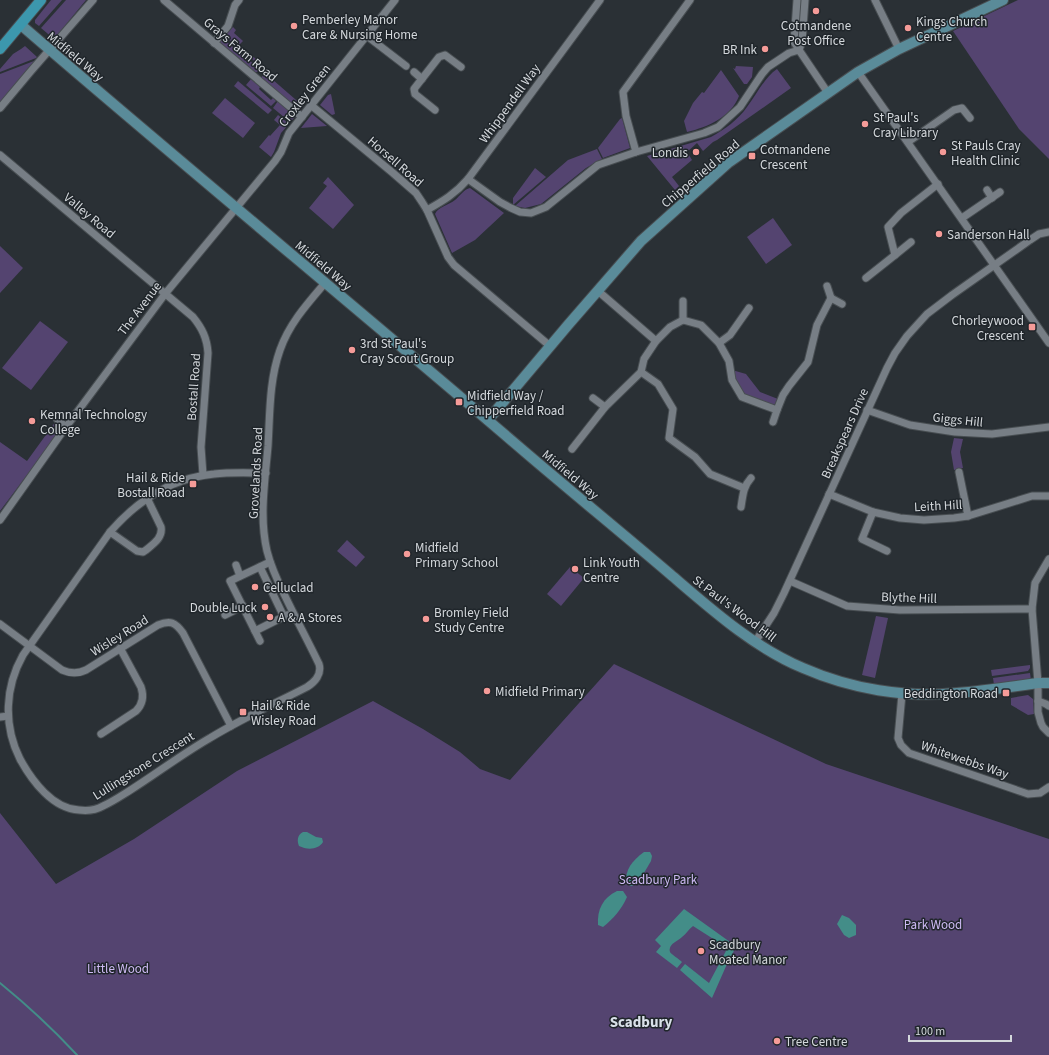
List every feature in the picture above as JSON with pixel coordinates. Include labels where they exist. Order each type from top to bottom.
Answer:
[{"type":"main road","points":[[0,49],[41,0]]},
{"type":"street","points":[[0,108],[93,0]]},
{"type":"street","name":"Grays Farm Road","points":[[164,0],[302,117]]},
{"type":"street","points":[[214,43],[228,26],[235,5],[239,0]]},
{"type":"street","name":"Croxley Green","points":[[236,207],[278,156],[289,134],[302,117],[396,0]]},
{"type":"street","name":"Whippendell Way","points":[[426,210],[452,195],[468,179],[600,0]]},
{"type":"street","points":[[636,152],[626,116],[623,92],[690,0]]},
{"type":"street","points":[[797,0],[794,42],[828,93]]},
{"type":"street","points":[[799,50],[802,42],[805,0]]},
{"type":"street","points":[[875,0],[899,49]]},
{"type":"street","name":"Chipperfield Road","points":[[488,420],[641,241],[728,163],[858,72],[899,49],[1003,0]]},
{"type":"street","name":"Midfield Way","points":[[19,27],[49,50],[236,207],[610,524]]},
{"type":"street","points":[[367,36],[406,66]]},
{"type":"street","points":[[468,179],[511,208],[520,212],[531,213],[546,207],[598,165],[636,152],[704,133],[718,127],[740,107],[768,67],[789,53],[799,50]]},
{"type":"street","points":[[434,110],[415,94],[414,89],[439,57],[445,55],[460,67]]},
{"type":"street","points":[[414,72],[422,79]]},
{"type":"street","points":[[858,72],[1049,343]]},
{"type":"street","name":"Horsell Road","points":[[312,106],[416,192],[448,257],[454,265],[550,346]]},
{"type":"street","points":[[908,142],[954,110],[962,108],[970,118]]},
{"type":"street","name":"Valley Road","points":[[0,155],[165,294]]},
{"type":"street","points":[[895,255],[888,227],[902,213],[938,184]]},
{"type":"street","points":[[987,190],[992,198]]},
{"type":"street","points":[[962,218],[1000,192]]},
{"type":"street","name":"The Avenue","points":[[0,520],[66,427],[165,294],[236,207]]},
{"type":"street","points":[[995,265],[1039,234],[1049,232]]},
{"type":"street","points":[[866,278],[911,242]]},
{"type":"street","name":"Breakspears Drive","points":[[754,642],[774,613],[790,581],[891,359],[899,346],[913,328],[932,309],[995,265]]},
{"type":"street","name":"Grovelands Road","points":[[320,668],[270,562],[267,552],[263,514],[273,379],[280,351],[285,338],[296,319],[325,283]]},
{"type":"street","points":[[773,422],[783,395],[808,362],[817,325],[831,298],[828,286]]},
{"type":"street","points":[[598,291],[656,340]]},
{"type":"street","name":"Bostall Road","points":[[165,294],[193,317],[206,338],[208,353],[201,447],[203,475]]},
{"type":"street","points":[[831,298],[842,304]]},
{"type":"street","points":[[683,301],[683,320]]},
{"type":"street","points":[[719,343],[730,335],[749,308]]},
{"type":"street","points":[[572,449],[605,407],[641,372],[644,359],[656,340],[670,327],[683,320],[701,325],[719,343],[729,360],[732,380],[742,397],[777,410]]},
{"type":"street","points":[[641,372],[658,384],[673,409],[669,438],[695,457],[710,474],[744,488]]},
{"type":"street","points":[[593,398],[605,407]]},
{"type":"street","name":"Giggs Hill","points":[[868,410],[910,425],[955,432],[992,434],[1049,427]]},
{"type":"street","points":[[57,419],[66,427]]},
{"type":"street","points":[[959,472],[968,516]]},
{"type":"street","name":"Lullingstone Crescent","points":[[266,474],[227,473],[203,475],[171,486],[147,498],[129,512],[110,532],[29,645],[18,663],[12,678],[8,698],[8,716],[11,735],[23,763],[33,778],[51,799],[66,808],[80,810],[96,809],[109,803],[209,738],[312,684],[317,679],[320,668]]},
{"type":"street","points":[[741,506],[744,488],[751,478]]},
{"type":"street","name":"Leith Hill","points":[[829,494],[874,512],[900,518],[924,520],[968,516],[1032,496],[1049,496]]},
{"type":"street","points":[[110,532],[137,551],[143,552],[146,550],[159,537],[162,531],[147,498]]},
{"type":"street","points":[[874,512],[862,539],[887,551]]},
{"type":"street","name":"St Paul's Wood Hill","points":[[610,524],[754,642],[801,668],[821,676],[858,686],[902,694],[955,694],[1038,683],[1049,683]]},
{"type":"street","points":[[1049,559],[1035,584],[1032,609],[1038,683],[1039,717],[1043,726],[1049,733]]},
{"type":"street","points":[[260,641],[230,581],[270,562]]},
{"type":"street","points":[[236,565],[240,576]]},
{"type":"street","points":[[260,567],[284,617]]},
{"type":"street","name":"Blythe Hill","points":[[790,581],[847,606],[900,610],[1032,609]]},
{"type":"street","points":[[225,615],[242,606]]},
{"type":"street","points":[[255,631],[293,613]]},
{"type":"street","name":"Wisley Road","points":[[0,624],[62,670],[74,673],[86,670],[158,625],[165,622],[172,622],[178,626],[183,633],[231,726]]},
{"type":"street","points":[[101,734],[136,711],[139,708],[143,698],[143,693],[120,648]]},
{"type":"street","name":"Whitewebbs Way","points":[[902,694],[898,738],[901,745],[909,753],[1028,794],[1040,793],[1049,787]]},
{"type":"street","points":[[1038,701],[1049,706]]},
{"type":"street","points":[[0,717],[8,716]]},
{"type":"green space","points":[[51,0],[62,0],[39,26],[35,23],[35,20]]},
{"type":"green space","points":[[66,0],[86,0],[54,39],[41,28]]},
{"type":"green space","points":[[1018,0],[1049,0],[1049,159],[1019,129],[953,31]]},
{"type":"green space","points":[[233,27],[236,30],[234,33],[243,41],[239,45],[261,63],[259,65],[225,36]]},
{"type":"green space","points":[[222,38],[260,69],[257,72],[254,72],[219,42]]},
{"type":"green space","points":[[25,46],[37,57],[0,72],[0,69],[13,54]]},
{"type":"green space","points":[[35,61],[0,103],[0,74]]},
{"type":"green space","points":[[736,66],[753,67],[752,77],[747,84],[744,84],[733,68],[735,69]]},
{"type":"green space","points":[[777,69],[791,88],[713,142],[703,151],[697,143],[687,152],[692,160],[672,177],[679,186],[675,190],[647,156],[711,137],[721,131],[740,116],[764,82]]},
{"type":"green space","points":[[721,70],[739,96],[730,110],[718,120],[711,124],[687,132],[684,121],[693,103],[702,92],[704,93]]},
{"type":"green space","points":[[265,73],[303,106],[299,111],[261,78]]},
{"type":"green space","points":[[251,79],[271,100],[273,98],[276,101],[271,106],[246,85]]},
{"type":"green space","points":[[238,81],[272,110],[268,114],[234,86]]},
{"type":"green space","points":[[331,94],[335,114],[332,115],[320,105],[328,95]]},
{"type":"green space","points":[[225,98],[255,123],[243,138],[212,113]]},
{"type":"green space","points":[[278,101],[296,116],[290,122],[273,108]]},
{"type":"green space","points":[[312,114],[327,126],[301,128]]},
{"type":"green space","points":[[278,115],[289,124],[281,133],[271,157],[259,147],[280,125],[274,120]]},
{"type":"green space","points":[[622,118],[630,148],[603,158],[598,148]]},
{"type":"green space","points":[[597,149],[602,159],[586,168],[541,204],[525,208],[515,206],[568,160]]},
{"type":"green space","points":[[535,168],[546,177],[513,205],[513,198]]},
{"type":"green space","points":[[328,177],[354,205],[333,229],[309,208],[327,186],[323,183]]},
{"type":"green space","points":[[470,188],[504,213],[475,240],[452,253],[435,214],[441,208],[453,202],[464,191]]},
{"type":"green space","points":[[773,218],[792,245],[766,264],[747,237]]},
{"type":"green space","points":[[0,246],[23,268],[0,293]]},
{"type":"green space","points":[[40,321],[68,342],[31,390],[2,368]]},
{"type":"green space","points":[[732,370],[746,374],[760,392],[778,399],[775,404],[771,405],[744,394],[735,380]]},
{"type":"green space","points":[[56,421],[63,427],[0,511],[0,442],[27,461]]},
{"type":"green space","points":[[954,438],[963,439],[960,452],[963,468],[954,470],[951,452]]},
{"type":"green space","points":[[347,540],[365,557],[356,567],[337,551]]},
{"type":"green space","points":[[570,567],[584,578],[561,606],[547,594]]},
{"type":"green space","points":[[876,616],[888,618],[875,678],[862,675]]},
{"type":"green space","name":"Scadbury Park","points":[[614,664],[826,764],[1049,839],[1049,1055],[0,1055],[0,813],[56,884],[134,839],[237,771],[373,701],[460,752],[480,769],[510,780]]},
{"type":"green space","points":[[1030,665],[1028,671],[992,676],[991,670]]},
{"type":"green space","points":[[1030,673],[1031,680],[994,685],[993,678]]},
{"type":"green space","points":[[1028,695],[1033,699],[1034,714],[1028,715],[1011,705],[1011,698]]},
{"type":"shaded area","points":[[303,832],[307,832],[316,837],[322,838],[323,842],[315,848],[305,848],[299,846],[298,838]]},
{"type":"shaded area","points":[[644,852],[650,852],[652,856],[651,861],[637,884],[631,886],[626,884],[630,866]]},
{"type":"shaded area","points":[[617,891],[623,891],[627,897],[625,902],[617,914],[607,924],[603,927],[598,925],[602,905],[608,897]]},
{"type":"shaded area","points":[[684,909],[730,942],[737,945],[712,998],[680,970],[685,964],[709,983],[727,949],[693,926],[670,947],[670,952],[682,962],[677,968],[656,952],[661,946],[655,940]]},
{"type":"shaded area","points":[[842,915],[849,918],[856,925],[856,935],[849,938],[844,935],[837,924]]},
{"type":"waterway","points":[[0,983],[40,1018],[77,1055]]},
{"type":"place","name":"Cotmandene Post Office","points":[[816,11]]},
{"type":"place","name":"Pemberley Manor Care & Nursing Home","points":[[294,26]]},
{"type":"place","name":"Kings Church Centre","points":[[908,28]]},
{"type":"place","name":"BR Ink","points":[[765,49]]},
{"type":"place","name":"St Paul's Cray Library","points":[[865,124]]},
{"type":"place","name":"Londis","points":[[696,152]]},
{"type":"place","name":"St Pauls Cray Health Clinic","points":[[943,152]]},
{"type":"place","name":"Cotmandene Crescent","points":[[752,156]]},
{"type":"place","name":"Sanderson Hall","points":[[939,234]]},
{"type":"place","name":"Chorleywood Crescent","points":[[1032,327]]},
{"type":"place","name":"3rd St Paul's Cray Scout Group","points":[[352,350]]},
{"type":"place","name":"Midfield Way / Chipperfield Road","points":[[459,402]]},
{"type":"place","name":"Kemnal Technology College","points":[[32,421]]},
{"type":"place","name":"Hail & Ride Bostall Road","points":[[193,484]]},
{"type":"place","name":"Midfield Primary School","points":[[407,554]]},
{"type":"place","name":"Link Youth Centre","points":[[575,569]]},
{"type":"place","name":"Celluclad","points":[[255,587]]},
{"type":"place","name":"Double Luck","points":[[265,607]]},
{"type":"place","name":"A & A Stores","points":[[270,617]]},
{"type":"place","name":"Bromley Field Study Centre","points":[[426,619]]},
{"type":"place","name":"Midfield Primary","points":[[487,691]]},
{"type":"place","name":"Beddington Road","points":[[1006,693]]},
{"type":"place","name":"Hail & Ride Wisley Road","points":[[243,712]]},
{"type":"place","name":"Scadbury Moated Manor","points":[[701,951]]},
{"type":"place","name":"Tree Centre","points":[[777,1041]]},
{"type":"district","name":"Scadbury","points":[[641,1022]]},
{"type":"park label","name":"Park Wood","points":[[933,924]]},
{"type":"park label","name":"Little Wood","points":[[118,968]]}]
